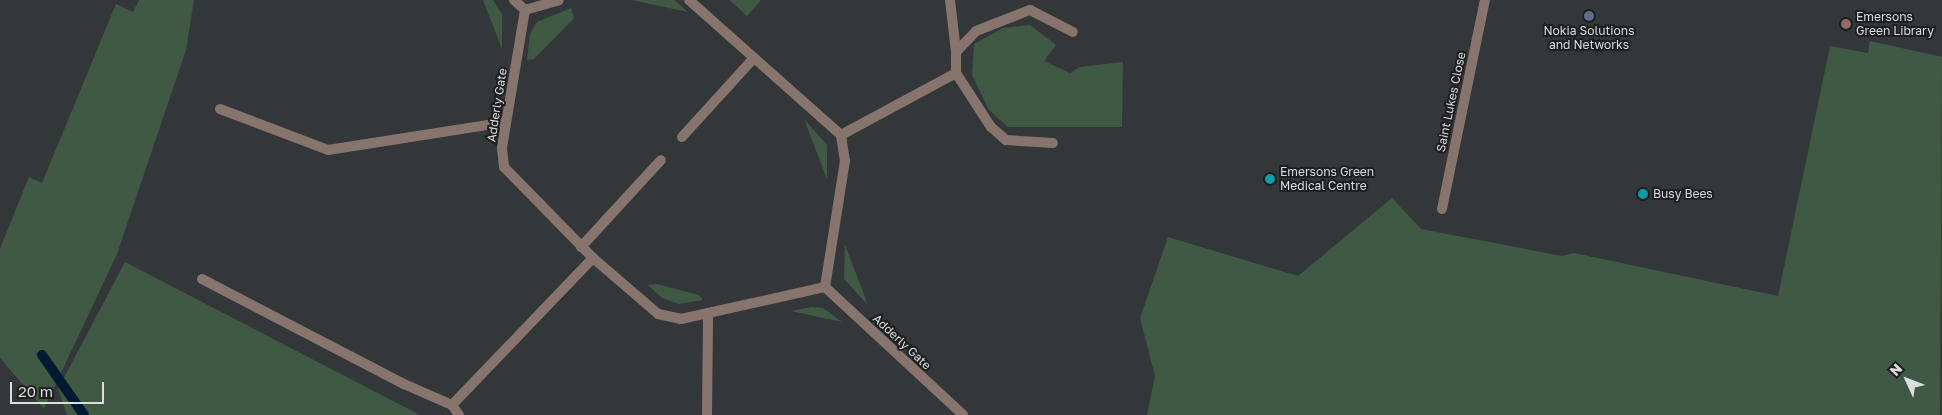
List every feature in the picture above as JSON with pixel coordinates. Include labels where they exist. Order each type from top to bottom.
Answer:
[{"type":"street","points":[[514,0],[525,10],[559,0]]},
{"type":"street","points":[[689,0],[841,135],[845,161],[825,287]]},
{"type":"street","points":[[950,0],[956,52],[956,73],[991,128],[1006,140],[1053,143]]},
{"type":"street","name":"Saint Lukes Close","points":[[1442,208],[1485,0]]},
{"type":"street","name":"Adderly Gate","points":[[525,10],[506,122],[504,167],[593,258],[658,314],[681,319],[825,287],[963,415]]},
{"type":"street","points":[[956,52],[976,31],[1030,10],[1073,32]]},
{"type":"street","points":[[682,137],[754,58]]},
{"type":"street","points":[[841,135],[956,73]]},
{"type":"street","points":[[220,109],[328,150],[506,122]]},
{"type":"street","points":[[581,246],[661,160]]},
{"type":"street","points":[[452,405],[593,258]]},
{"type":"street","points":[[202,279],[404,384],[452,405],[459,415]]},
{"type":"street","points":[[707,415],[708,313]]},
{"type":"green space","points":[[139,0],[194,0],[186,50],[117,254],[44,409],[0,358],[0,249],[29,177],[42,183],[116,4],[133,12]]},
{"type":"green space","points":[[483,0],[493,0],[502,14],[502,49]]},
{"type":"green space","points":[[631,0],[674,0],[688,12]]},
{"type":"green space","points":[[729,0],[761,0],[747,16]]},
{"type":"green space","points":[[571,8],[574,18],[534,59],[527,60],[530,34],[537,22]]},
{"type":"green space","points":[[1030,25],[1056,45],[1044,61],[1070,73],[1080,67],[1123,62],[1122,127],[1008,127],[989,110],[972,75],[974,44],[1003,28]]},
{"type":"green space","points":[[1870,41],[1942,57],[1940,415],[1147,415],[1155,376],[1140,318],[1168,237],[1298,276],[1392,198],[1421,229],[1562,256],[1574,253],[1778,296],[1830,46],[1868,53]]},
{"type":"green space","points":[[804,119],[827,145],[827,179]]},
{"type":"green space","points":[[845,245],[868,305],[844,279]]},
{"type":"green space","points":[[125,262],[420,415],[67,415],[58,389]]},
{"type":"green space","points":[[657,284],[699,295],[703,300],[679,304],[662,298],[648,285]]},
{"type":"green space","points":[[811,307],[823,308],[842,322],[791,311]]},
{"type":"waterway","points":[[42,355],[84,415]]},
{"type":"place","name":"Nokia Solutions and Networks","points":[[1589,16]]},
{"type":"place","name":"Emersons Green Library","points":[[1846,24]]},
{"type":"place","name":"Emersons Green Medical Centre","points":[[1270,179]]},
{"type":"place","name":"Busy Bees","points":[[1643,194]]}]
